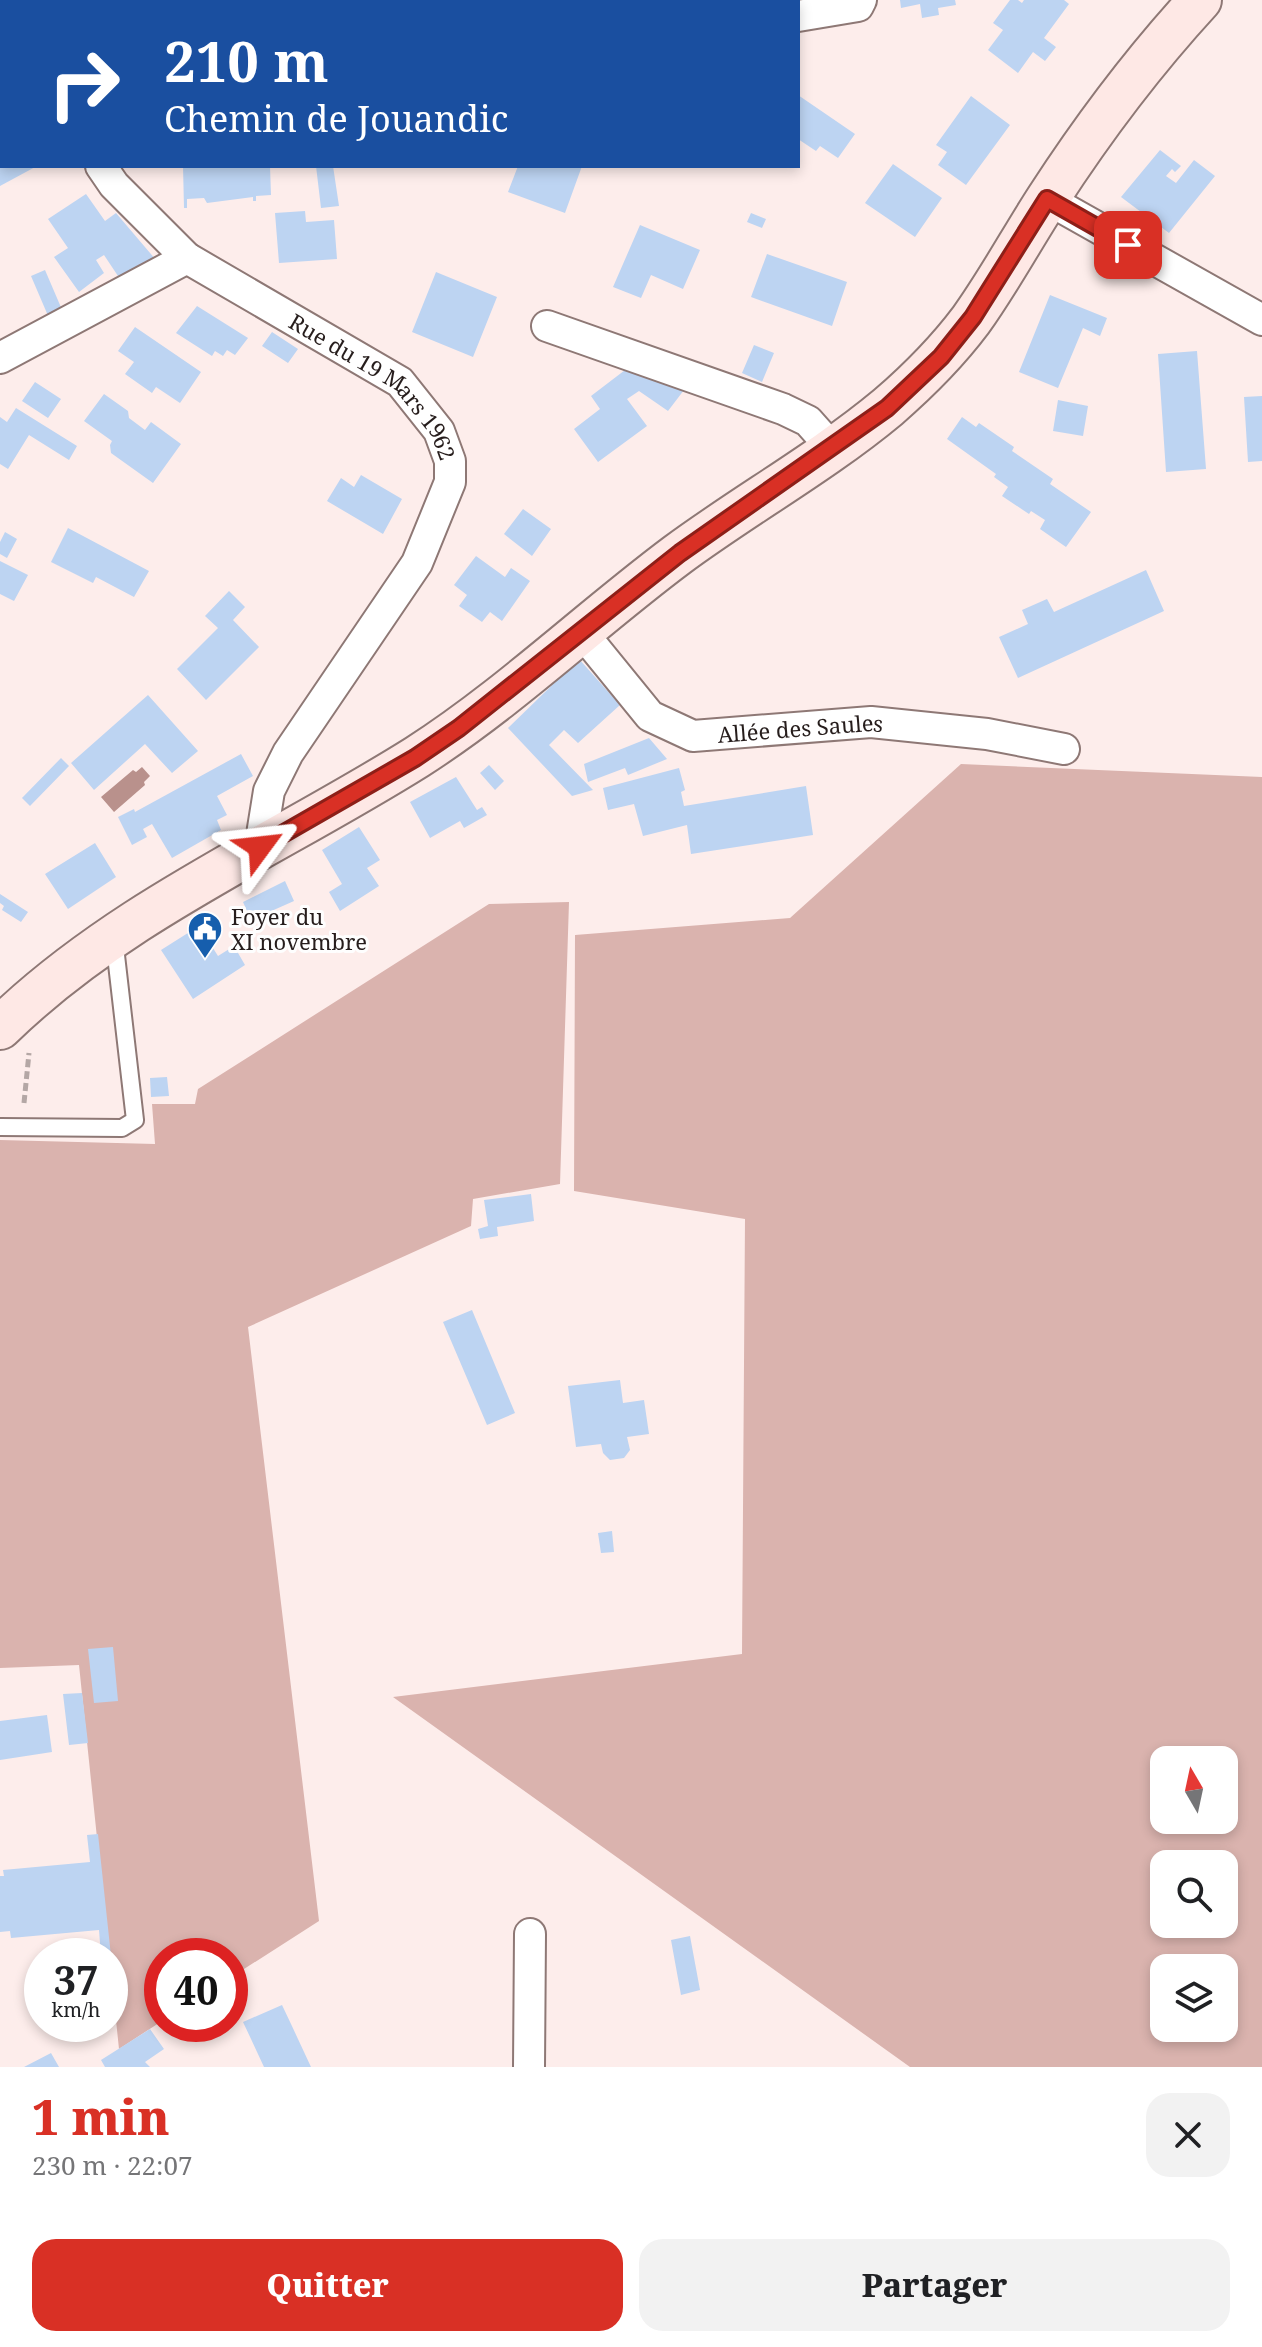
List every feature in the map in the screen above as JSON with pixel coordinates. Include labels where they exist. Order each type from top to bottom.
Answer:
[{"type":"street","points":[[800,16],[858,6],[861,0]]},
{"type":"street","points":[[15,1037],[86,955],[448,736],[680,553],[887,408],[941,357],[973,317],[1110,106],[1157,46],[1200,0]]},
{"type":"street","name":"Rue du 19 Mars 1962","points":[[102,168],[114,185],[187,258],[400,382],[439,431],[450,461],[450,482],[417,563],[288,753],[269,791],[260,847]]},
{"type":"street","points":[[1047,199],[1262,320]]},
{"type":"street","points":[[0,358],[187,258]]},
{"type":"street","points":[[547,326],[783,409],[808,421],[832,448]]},
{"type":"street","name":"Allée des Saules","points":[[580,630],[650,716],[693,736],[871,722],[987,734],[1064,749]]},
{"type":"street","points":[[529,2067],[530,1934]]},
{"type":"lane","points":[[0,1127],[122,1128],[135,1120],[114,936]]},
{"type":"path","points":[[15,1037],[21,1127]]},
{"type":"shaded area","points":[[961,764],[1262,777],[1262,2067],[910,2067],[393,1697],[742,1654],[745,1219],[574,1191],[575,935],[790,918]]},
{"type":"shaded area","points":[[142,767],[150,776],[145,785],[114,812],[101,797],[133,770],[136,772]]},
{"type":"shaded area","points":[[569,902],[560,1184],[473,1199],[471,1226],[248,1327],[319,1921],[248,1966],[248,1938],[144,1938],[144,2033],[119,2049],[118,2042],[128,2042],[128,1938],[107,1938],[79,1665],[0,1668],[0,1140],[155,1144],[152,1104],[195,1104],[198,1089],[489,904]]},
{"type":"building","points":[[900,0],[955,0],[956,5],[938,8],[939,15],[922,18],[920,4],[901,8]]},
{"type":"building","points":[[1010,0],[1022,3],[1024,0],[1064,0],[1069,4],[1044,38],[1056,47],[1045,61],[1033,52],[1018,73],[988,50],[1003,30],[993,23]]},
{"type":"building","points":[[800,96],[855,134],[838,158],[820,146],[816,151],[800,140]]},
{"type":"building","points":[[971,96],[1010,125],[966,185],[938,165],[947,152],[936,145]]},
{"type":"building","points":[[1160,150],[1181,166],[1175,172],[1172,169],[1166,176],[1176,183],[1194,160],[1215,176],[1169,233],[1121,197]]},
{"type":"building","points":[[893,164],[942,198],[915,237],[865,203]]},
{"type":"building","points":[[0,168],[33,168],[0,186]]},
{"type":"building","points":[[183,168],[270,168],[271,195],[256,196],[256,201],[253,197],[207,203],[204,198],[187,199],[187,208],[184,208]]},
{"type":"building","points":[[316,168],[333,168],[339,206],[321,208]]},
{"type":"building","points":[[517,168],[581,168],[565,213],[508,192]]},
{"type":"building","points":[[86,194],[105,221],[116,213],[156,260],[120,279],[104,255],[96,260],[104,273],[79,292],[54,257],[68,248],[48,219]]},
{"type":"building","points":[[305,211],[306,222],[334,220],[337,259],[279,263],[275,213]]},
{"type":"building","points":[[751,213],[766,219],[762,228],[747,222]]},
{"type":"building","points":[[640,225],[700,250],[683,289],[651,275],[641,298],[613,287]]},
{"type":"building","points":[[767,254],[847,282],[832,326],[751,297]]},
{"type":"building","points":[[45,270],[63,312],[49,318],[31,276]]},
{"type":"building","points":[[436,272],[497,297],[473,357],[412,332]]},
{"type":"building","points":[[1050,295],[1107,318],[1100,336],[1083,328],[1058,388],[1019,372]]},
{"type":"building","points":[[197,306],[248,338],[235,355],[227,350],[223,356],[215,351],[212,356],[176,333]]},
{"type":"building","points":[[135,327],[201,372],[180,403],[156,387],[152,393],[125,374],[134,362],[118,351]]},
{"type":"building","points":[[272,332],[298,349],[288,363],[262,346]]},
{"type":"building","points":[[754,345],[774,353],[762,382],[742,373]]},
{"type":"building","points":[[1197,351],[1206,469],[1166,472],[1158,354]]},
{"type":"building","points":[[629,367],[684,390],[668,411],[639,391],[627,399],[647,426],[598,462],[574,429],[600,409],[591,396]]},
{"type":"building","points":[[35,382],[61,399],[48,418],[22,401]]},
{"type":"building","points":[[104,394],[128,411],[129,418],[145,430],[151,422],[181,444],[153,483],[111,453],[112,441],[84,421]]},
{"type":"building","points":[[1262,396],[1262,461],[1248,462],[1244,397]]},
{"type":"building","points":[[1058,400],[1088,406],[1083,436],[1053,431]]},
{"type":"building","points":[[16,408],[77,446],[69,460],[29,435],[8,469],[0,464],[0,417],[7,422]]},
{"type":"building","points":[[962,417],[976,427],[979,423],[1014,447],[1012,451],[1053,479],[1050,484],[1091,512],[1066,547],[1040,529],[1045,520],[1031,511],[1029,514],[1002,496],[1008,487],[994,477],[996,474],[947,439]]},
{"type":"building","points":[[361,475],[402,499],[383,534],[327,501],[341,478],[354,487]]},
{"type":"building","points":[[523,509],[551,529],[532,556],[504,534]]},
{"type":"building","points":[[68,528],[149,571],[134,597],[96,577],[93,583],[51,562]]},
{"type":"building","points":[[5,532],[17,539],[7,558],[0,554],[0,542]]},
{"type":"building","points":[[476,556],[505,577],[511,568],[530,581],[502,621],[490,612],[482,622],[459,606],[467,595],[454,585]]},
{"type":"building","points":[[0,561],[28,575],[14,601],[0,594]]},
{"type":"building","points":[[1146,570],[1164,611],[1018,678],[999,637],[1028,624],[1022,610],[1047,599],[1054,612]]},
{"type":"building","points":[[229,591],[245,607],[233,620],[259,647],[206,700],[177,669],[218,628],[205,616]]},
{"type":"building","points":[[579,659],[620,705],[578,743],[564,730],[549,745],[593,790],[572,796],[508,728]]},
{"type":"building","points":[[148,695],[198,751],[172,773],[145,744],[94,790],[71,763]]},
{"type":"building","points":[[649,738],[667,759],[628,775],[625,768],[588,782],[584,764]]},
{"type":"building","points":[[241,754],[253,776],[217,796],[227,815],[217,820],[221,830],[172,858],[152,824],[143,829],[147,837],[132,845],[118,817],[134,809],[135,812]]},
{"type":"building","points":[[61,758],[69,766],[30,806],[22,798]]},
{"type":"building","points":[[489,765],[504,781],[495,790],[480,773]]},
{"type":"building","points":[[679,768],[685,790],[681,792],[684,806],[806,786],[813,835],[691,854],[687,825],[643,836],[634,804],[608,810],[603,788]]},
{"type":"building","points":[[456,777],[477,810],[482,807],[487,815],[464,828],[460,821],[430,838],[410,802]]},
{"type":"building","points":[[359,827],[380,860],[367,868],[379,886],[340,911],[329,892],[342,884],[322,850]]},
{"type":"building","points":[[95,843],[116,877],[68,909],[45,874]]},
{"type":"building","points":[[285,881],[294,901],[251,920],[243,902]]},
{"type":"building","points":[[0,894],[28,912],[21,922],[2,910],[4,906],[0,903]]},
{"type":"building","name":"Foyer du XI novembre","points":[[199,926],[218,956],[234,946],[245,965],[193,999],[161,950]]},
{"type":"building","points":[[167,1077],[169,1096],[151,1097],[150,1078]]},
{"type":"building","points":[[531,1194],[534,1221],[497,1227],[498,1236],[480,1239],[478,1229],[488,1226],[484,1200]]},
{"type":"building","points":[[472,1310],[515,1413],[487,1425],[443,1322]]},
{"type":"building","points":[[620,1380],[623,1403],[644,1400],[649,1434],[627,1437],[630,1450],[624,1458],[610,1460],[603,1453],[601,1444],[576,1447],[568,1386]]},
{"type":"building","points":[[612,1531],[614,1552],[601,1553],[598,1533]]},
{"type":"building","points":[[113,1647],[118,1701],[94,1703],[88,1649]]},
{"type":"building","points":[[82,1693],[88,1743],[69,1745],[63,1694]]},
{"type":"building","points":[[47,1715],[52,1752],[0,1760],[0,1721]]},
{"type":"building","points":[[98,1834],[109,1938],[100,1938],[99,1930],[11,1938],[10,1931],[0,1932],[0,1876],[4,1876],[3,1870],[90,1862],[87,1835]]},
{"type":"building","points":[[690,1936],[700,1990],[681,1995],[671,1940]]},
{"type":"building","points":[[282,2005],[311,2067],[264,2067],[248,2033],[248,2020]]},
{"type":"building","points":[[144,2033],[144,2042],[159,2042],[164,2049],[145,2062],[150,2067],[105,2067],[101,2060]]},
{"type":"building","points":[[51,2053],[59,2067],[24,2067]]},
{"type":"place","name":"Foyer du XI novembre","points":[[205,960]]},
{"type":"route","points":[[260,847],[415,758],[459,728],[680,553],[887,408],[941,357],[973,317],[1047,199],[1128,245]]}]
